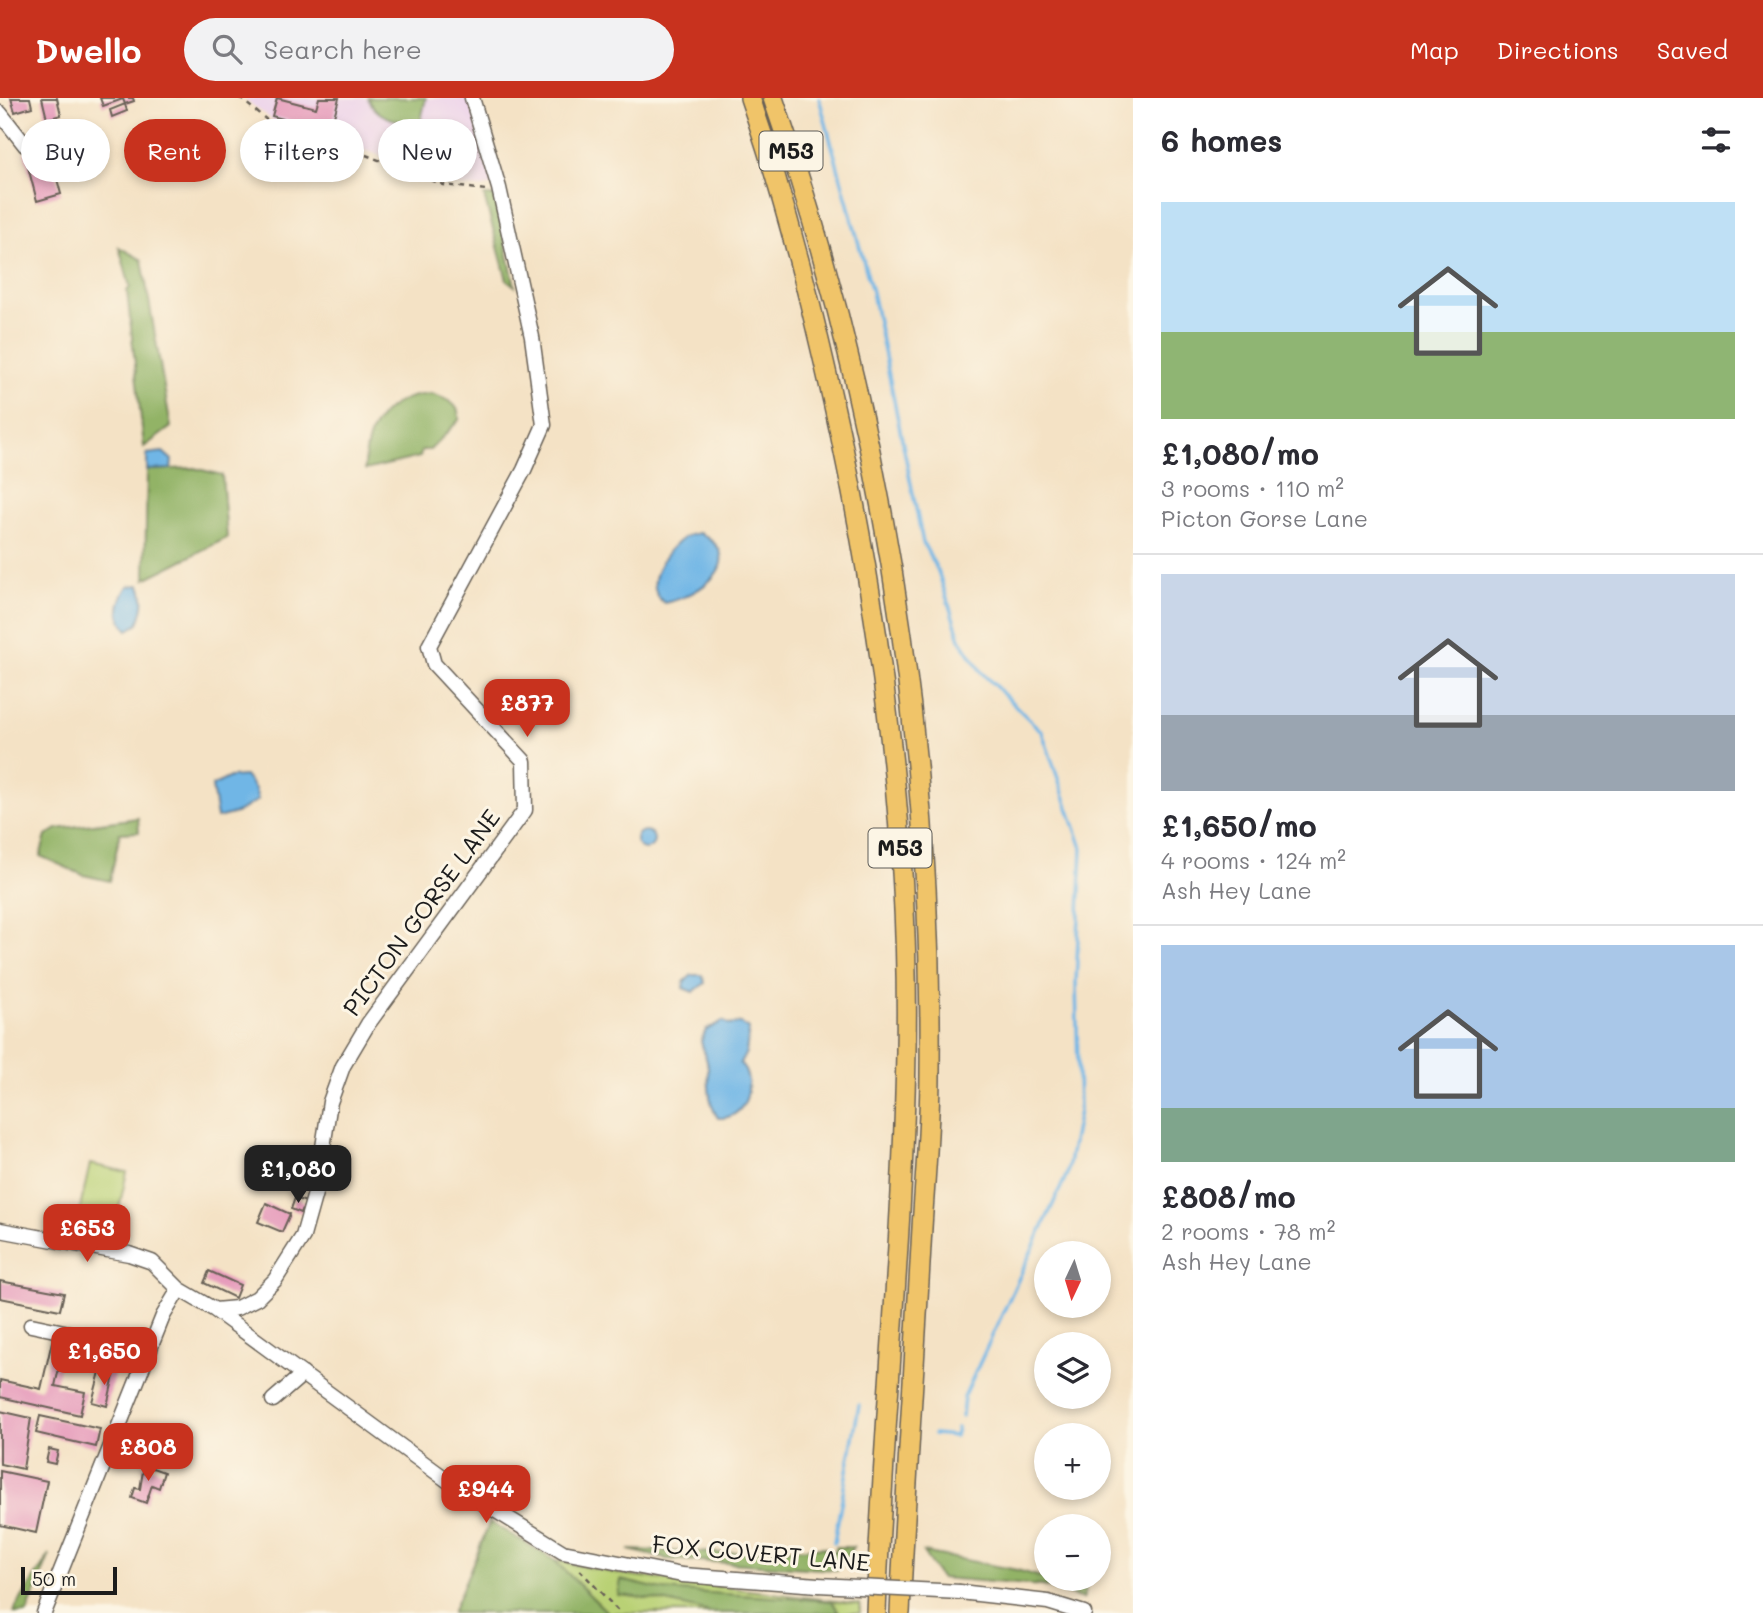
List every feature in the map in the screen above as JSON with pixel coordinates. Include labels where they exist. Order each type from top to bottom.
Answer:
[{"type":"highway","name":"M53","points":[[750,98],[775,170],[803,271],[862,538],[881,651],[896,802],[905,935],[906,1048],[897,1282],[876,1613]]},
{"type":"highway","name":"M53","points":[[772,98],[800,177],[846,337],[884,512],[922,794],[929,941],[930,1078],[900,1613]]},
{"type":"street","name":"PICTON GORSE LANE","points":[[215,1310],[237,1308],[257,1298],[275,1279],[303,1236],[317,1186],[330,1102],[343,1066],[368,1024],[525,810],[524,761],[434,664],[429,646],[524,470],[544,425],[532,337],[499,188],[472,98]]},
{"type":"street","points":[[0,113],[21,140]]},
{"type":"street","name":"FOX COVERT LANE","points":[[0,1230],[129,1254],[152,1262],[180,1289],[215,1310],[451,1483],[563,1552],[682,1575],[960,1592],[1048,1602],[1084,1613]]},
{"type":"street","points":[[44,1613],[163,1316],[180,1289]]},
{"type":"street","points":[[31,1325],[150,1350]]},
{"type":"street","points":[[273,1400],[303,1374]]},
{"type":"path","points":[[240,98],[268,121],[291,132],[359,152],[444,186],[466,190],[499,188]]},
{"type":"path","points":[[563,1552],[620,1613]]},
{"type":"shaded area","points":[[243,98],[468,98],[475,119],[378,119],[378,155],[364,150],[364,119],[271,119]]},
{"type":"shaded area","points":[[477,127],[495,185],[477,188],[447,182],[477,182]]},
{"type":"green space","points":[[368,98],[426,98],[421,119],[394,119],[383,115]]},
{"type":"green space","points":[[484,196],[495,196],[515,286],[507,280]]},
{"type":"green space","points":[[119,247],[142,260],[171,427],[144,447],[127,291],[130,287]]},
{"type":"green space","points":[[431,394],[454,405],[459,420],[430,450],[422,450],[420,457],[365,470],[369,441],[381,417],[402,401]]},
{"type":"green space","points":[[194,468],[222,475],[227,538],[145,579],[147,470]]},
{"type":"green space","points":[[138,818],[139,832],[120,833],[110,881],[83,875],[40,856],[46,836],[57,829]]},
{"type":"green space","points":[[90,1164],[127,1172],[111,1244],[74,1235]]},
{"type":"green space","points":[[490,1522],[554,1560],[608,1613],[452,1613]]},
{"type":"green space","points":[[825,1547],[825,1552],[835,1552],[836,1547],[853,1547],[837,1570],[667,1559],[629,1550],[722,1553]]},
{"type":"green space","points":[[923,1552],[1034,1575],[1034,1585],[940,1578]]},
{"type":"green space","points":[[50,1554],[27,1613],[14,1613],[16,1607]]},
{"type":"green space","points":[[554,1560],[619,1574],[860,1604],[860,1613],[608,1613]]},
{"type":"green space","points":[[621,1580],[663,1590],[832,1601],[839,1613],[714,1613],[653,1599],[618,1595]]},
{"type":"green space","points":[[1058,1591],[1086,1591],[1083,1599]]},
{"type":"water","points":[[163,452],[172,460],[171,469],[147,470],[147,454]]},
{"type":"water","points":[[699,533],[714,543],[721,554],[720,565],[714,576],[704,585],[692,593],[664,603],[655,588],[658,569],[676,544],[686,536]]},
{"type":"water","points":[[140,585],[143,600],[141,614],[138,624],[128,630],[119,614],[120,603],[128,586]]},
{"type":"water","points":[[245,776],[255,789],[258,800],[236,813],[217,818],[212,786],[230,777]]},
{"type":"water","points":[[645,831],[651,834],[654,840],[651,846],[645,849],[639,846],[636,840],[639,834]]},
{"type":"water","points":[[692,975],[702,975],[705,983],[693,992],[683,988],[684,982]]},
{"type":"water","points":[[723,1021],[729,1025],[740,1023],[749,1029],[746,1053],[740,1063],[748,1080],[748,1089],[742,1106],[736,1113],[718,1118],[711,1100],[708,1066],[701,1041],[706,1030]]},
{"type":"building","points":[[11,98],[30,98],[32,107],[15,112]]},
{"type":"building","points":[[42,98],[57,98],[61,115],[47,119]]},
{"type":"building","points":[[100,98],[133,98],[134,101],[125,104],[123,99],[103,106]]},
{"type":"building","points":[[277,98],[316,108],[319,98],[339,98],[333,119],[283,119],[272,116]]},
{"type":"building","points":[[125,104],[127,111],[112,117],[110,110]]},
{"type":"building","points":[[32,182],[58,182],[61,194],[37,201]]},
{"type":"building","points":[[295,1198],[306,1202],[301,1213],[291,1209]]},
{"type":"building","points":[[266,1203],[290,1214],[282,1232],[258,1222]]},
{"type":"building","points":[[209,1271],[240,1285],[235,1298],[204,1283]]},
{"type":"building","points":[[0,1281],[64,1293],[60,1310],[0,1298]]},
{"type":"building","points":[[54,1333],[102,1343],[100,1354],[64,1346],[55,1386],[85,1392],[80,1415],[0,1397],[0,1380],[41,1389]]},
{"type":"building","points":[[101,1368],[115,1371],[107,1406],[92,1402]]},
{"type":"building","points":[[0,1411],[31,1418],[23,1469],[0,1464]]},
{"type":"building","points":[[40,1416],[100,1429],[96,1447],[36,1433]]},
{"type":"building","points":[[49,1449],[58,1451],[55,1464],[46,1462]]},
{"type":"building","points":[[144,1465],[164,1472],[159,1488],[152,1485],[146,1503],[132,1498],[135,1488],[140,1489]]},
{"type":"building","points":[[0,1471],[47,1481],[36,1533],[0,1525]]},
{"type":"waterway","points":[[819,98],[872,292],[923,543],[938,571],[960,639],[982,673],[1042,732],[1082,848],[1076,983],[1079,1111],[1067,1174],[964,1397],[962,1416]]},
{"type":"waterway","points":[[834,1542],[859,1405]]},
{"type":"waterway","points":[[934,1434],[955,1436],[957,1428]]}]
